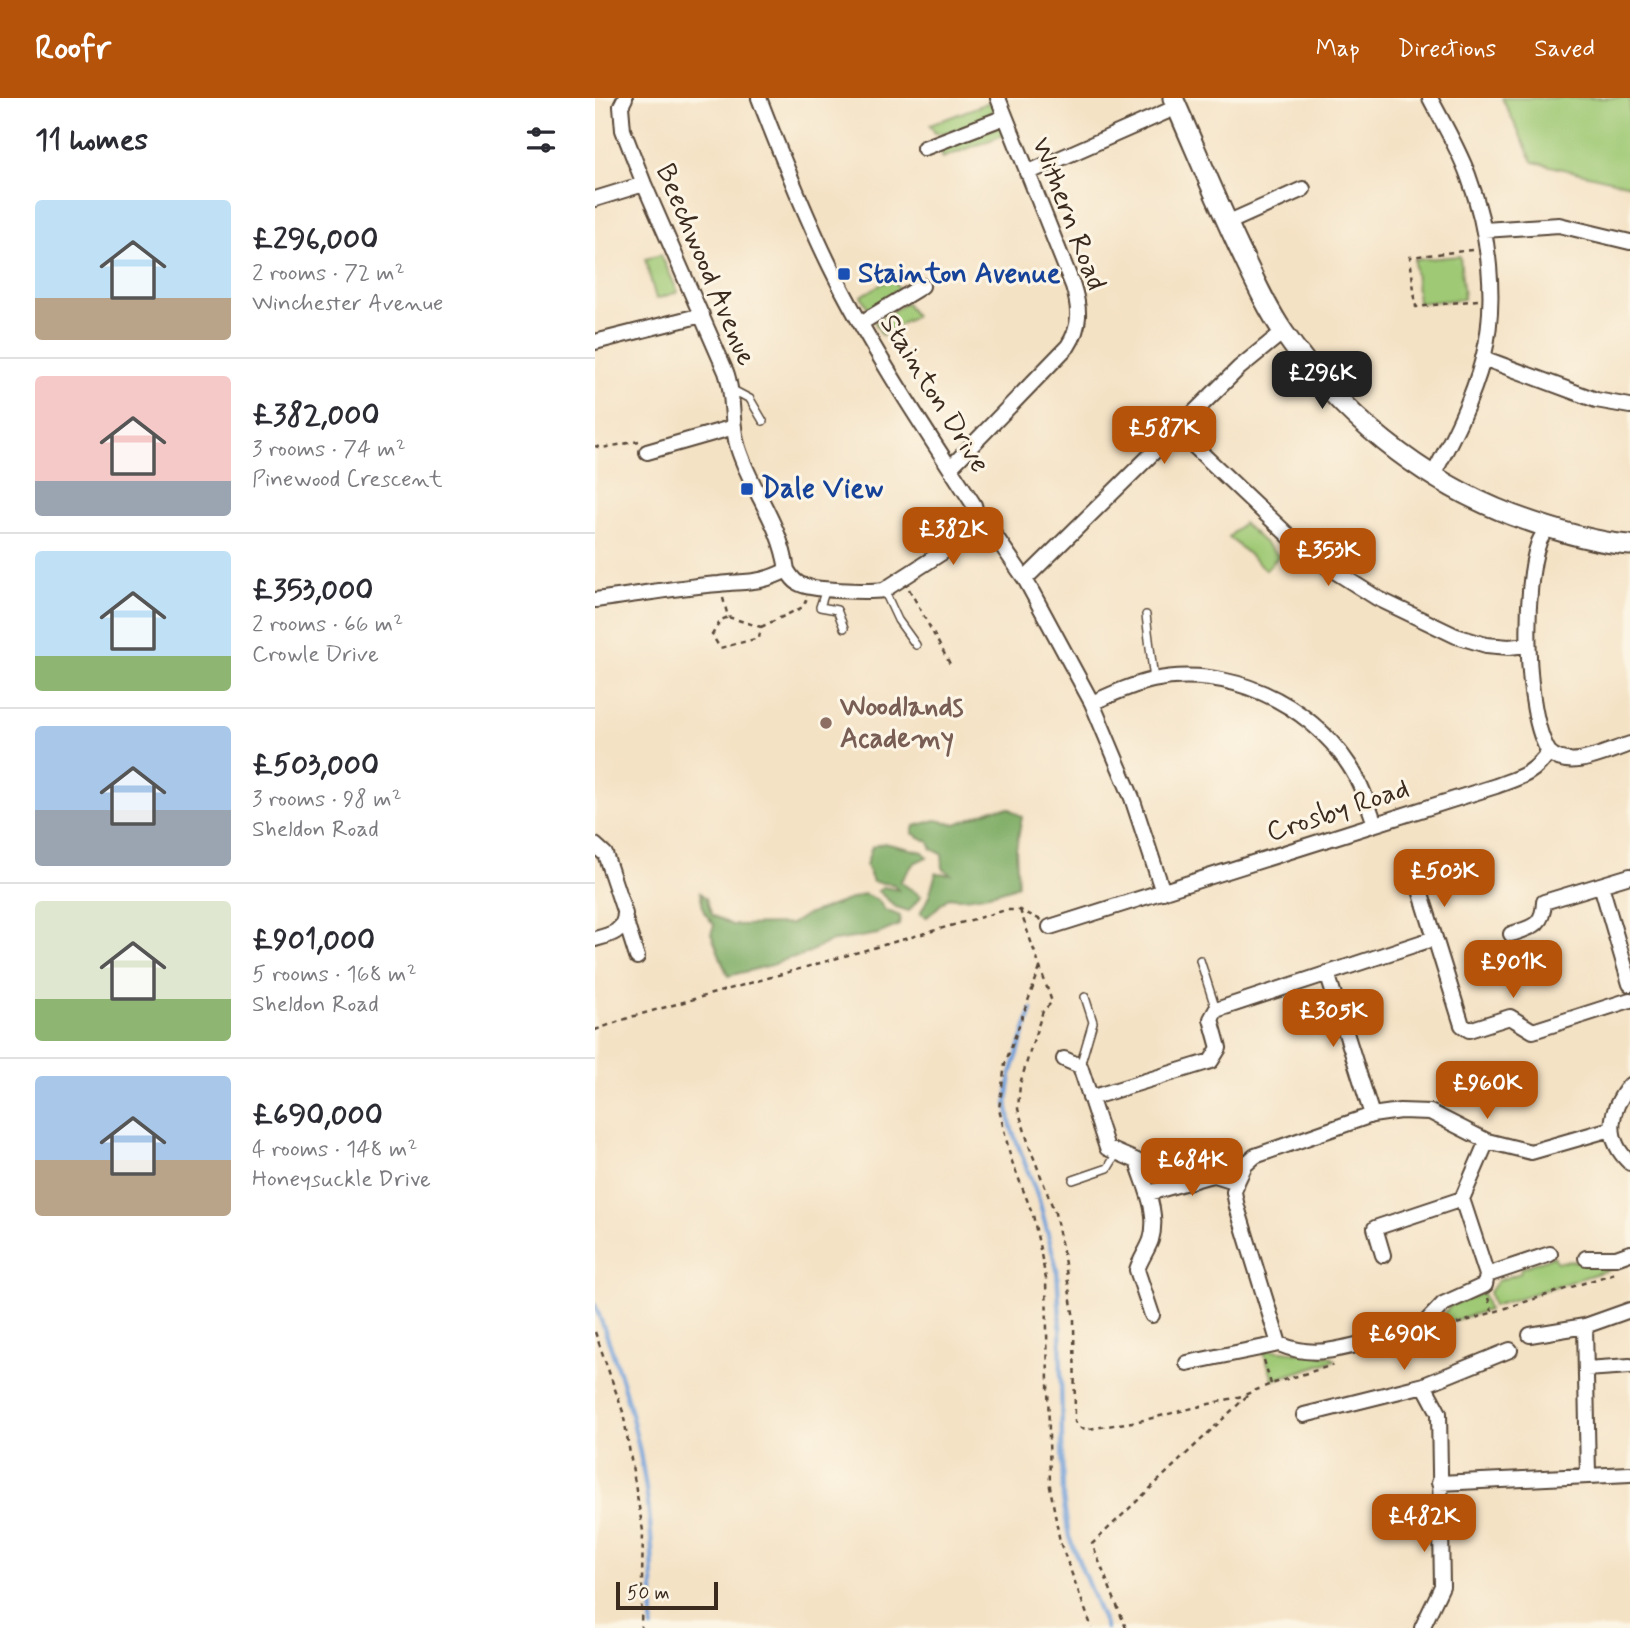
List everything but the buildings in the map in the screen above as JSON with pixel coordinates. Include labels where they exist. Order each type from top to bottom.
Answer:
[{"type":"street","name":"Beechwood Avenue","points":[[625,98],[621,106],[623,130],[726,372],[742,460],[780,537],[787,570]]},
{"type":"street","name":"Stainton Drive","points":[[759,98],[801,205],[831,268],[861,323],[977,511],[976,526]]},
{"type":"street","name":"Withern Road","points":[[950,468],[1067,346],[1077,326],[1078,302],[1073,286],[998,98]]},
{"type":"street","points":[[1430,98],[1467,172],[1484,230],[1490,299],[1483,358],[1463,416],[1432,477]]},
{"type":"street","points":[[1027,173],[1175,102],[1258,289],[1283,332],[1315,374],[1352,413],[1397,452],[1432,477],[1490,506],[1548,528],[1630,545]]},
{"type":"street","points":[[924,148],[1005,117]]},
{"type":"street","points":[[595,199],[644,184]]},
{"type":"street","points":[[1227,223],[1303,189]]},
{"type":"street","points":[[1484,230],[1559,225],[1630,242]]},
{"type":"street","points":[[861,323],[922,286]]},
{"type":"street","points":[[595,342],[702,315]]},
{"type":"street","points":[[1025,579],[1239,368],[1283,332]]},
{"type":"street","points":[[1483,358],[1595,400],[1630,406]]},
{"type":"street","points":[[647,452],[734,427]]},
{"type":"street","points":[[1176,429],[1309,555],[1377,598],[1456,636],[1486,645],[1527,645]]},
{"type":"street","points":[[595,600],[720,583],[764,581],[787,570],[797,583],[809,587],[869,592],[884,590],[904,580],[963,539],[976,526],[996,537],[1025,579],[1092,704],[1132,798],[1163,892]]},
{"type":"street","points":[[1548,528],[1539,542],[1532,583],[1527,645],[1534,705],[1545,747],[1558,759],[1576,760],[1630,744]]},
{"type":"street","points":[[1092,704],[1119,691],[1154,680],[1177,677],[1208,677],[1235,683],[1275,699],[1308,718],[1325,734],[1350,766],[1375,824]]},
{"type":"street","name":"Crosby Road","points":[[1050,927],[1528,775],[1549,752]]},
{"type":"street","points":[[595,845],[605,854],[637,957]]},
{"type":"street","points":[[1511,934],[1535,926],[1542,919],[1544,902],[1630,876]]},
{"type":"street","points":[[1601,885],[1630,984]]},
{"type":"street","points":[[1420,890],[1462,1026],[1469,1030],[1510,1017],[1532,1031],[1630,1000]]},
{"type":"street","points":[[595,939],[617,932],[625,919]]},
{"type":"street","points":[[1090,1098],[1211,1061],[1219,1048],[1211,1019],[1216,1010],[1435,938]]},
{"type":"street","points":[[1327,973],[1372,1115]]},
{"type":"street","points":[[1065,1059],[1080,1066],[1107,1148],[1137,1161],[1149,1193],[1153,1218],[1152,1235],[1137,1270],[1152,1315]]},
{"type":"street","points":[[1630,1085],[1617,1102],[1611,1129],[1622,1156],[1630,1163]]},
{"type":"street","points":[[1279,1344],[1234,1192],[1245,1165],[1255,1156],[1372,1115],[1400,1111],[1430,1112],[1487,1141],[1531,1152],[1611,1129]]},
{"type":"street","points":[[1387,1337],[1424,1324],[1443,1304],[1485,1286],[1487,1275],[1462,1199],[1487,1141]]},
{"type":"street","points":[[1149,1193],[1208,1175],[1237,1182]]},
{"type":"street","points":[[1383,1255],[1375,1228],[1462,1199]]},
{"type":"street","points":[[1586,1258],[1616,1258],[1630,1253]]},
{"type":"street","points":[[1487,1275],[1550,1254]]},
{"type":"street","points":[[1530,1335],[1585,1326],[1630,1310]]},
{"type":"street","points":[[1585,1326],[1588,1475]]},
{"type":"street","points":[[1187,1363],[1279,1344],[1291,1349],[1322,1354],[1368,1342]]},
{"type":"street","points":[[1304,1415],[1424,1385],[1510,1350]]},
{"type":"street","points":[[1586,1369],[1630,1366]]},
{"type":"street","points":[[1422,1628],[1442,1586],[1439,1413],[1424,1385]]},
{"type":"street","points":[[1439,1483],[1630,1474]]},
{"type":"lane","points":[[731,389],[750,399],[763,421]]},
{"type":"lane","points":[[827,588],[820,607],[837,610],[845,628]]},
{"type":"lane","points":[[884,590],[898,620],[916,645]]},
{"type":"lane","points":[[1146,615],[1154,680]]},
{"type":"lane","points":[[1200,960],[1216,1010]]},
{"type":"lane","points":[[1080,1066],[1093,1022],[1085,997]]},
{"type":"lane","points":[[1073,1180],[1108,1168],[1117,1153]]},
{"type":"path","points":[[1486,248],[1410,257],[1416,307],[1490,299]]},
{"type":"path","points":[[595,446],[602,448],[641,441],[647,452]]},
{"type":"path","points":[[904,580],[950,663]]},
{"type":"path","points":[[720,583],[728,617]]},
{"type":"path","points":[[761,627],[759,638],[720,648],[712,635],[721,620],[728,617],[761,627],[803,607],[809,587]]},
{"type":"path","points":[[595,1030],[631,1017],[1006,910],[1020,910],[1042,920],[1050,927]]},
{"type":"path","points":[[1020,910],[1052,1002],[1043,1011],[1035,1035],[1020,1084],[1018,1109],[1055,1213],[1063,1252],[1074,1319],[1075,1422],[1081,1428],[1089,1429],[1144,1420],[1251,1393],[1271,1384],[1337,1364]]},
{"type":"path","points":[[1040,968],[1005,1064],[999,1109],[1011,1159],[1033,1215],[1045,1279],[1052,1498],[1060,1542],[1091,1628]]},
{"type":"path","points":[[1427,1334],[1617,1272]]},
{"type":"path","points":[[595,1332],[623,1412],[643,1531],[641,1628]]},
{"type":"path","points":[[1260,1347],[1271,1384]]},
{"type":"path","points":[[1126,1628],[1092,1544],[1251,1393]]},
{"type":"green space","points":[[1502,98],[1630,98],[1630,185],[1533,162]]},
{"type":"green space","points":[[992,101],[995,109],[991,113],[967,126],[935,133],[930,125]]},
{"type":"green space","points":[[1001,126],[1004,135],[942,158],[942,149],[946,144]]},
{"type":"green space","points":[[661,255],[678,292],[656,299],[645,259]]},
{"type":"green space","points":[[1460,256],[1464,299],[1418,303],[1414,260]]},
{"type":"green space","points":[[892,278],[899,289],[898,294],[868,308],[861,296]]},
{"type":"green space","points":[[906,303],[915,316],[882,335],[875,322]]},
{"type":"green space","points":[[1243,523],[1279,556],[1266,570],[1229,537]]},
{"type":"green space","points":[[1009,808],[1022,817],[1016,849],[1018,885],[983,895],[949,897],[927,917],[920,914],[936,873],[951,874],[943,868],[942,854],[932,849],[929,842],[912,833],[914,826],[936,820],[956,824],[993,809]]},
{"type":"green space","points":[[884,843],[923,852],[927,857],[914,863],[900,882],[921,896],[909,911],[896,907],[878,891],[884,887],[898,890],[893,884],[873,882],[866,865],[872,847]]},
{"type":"green space","points":[[700,893],[706,898],[712,915],[732,925],[791,924],[804,916],[864,894],[878,900],[885,910],[900,916],[899,925],[878,934],[828,942],[800,957],[728,976],[711,934],[714,925],[704,912]]},
{"type":"green space","points":[[1554,1256],[1557,1262],[1582,1261],[1608,1266],[1630,1257],[1630,1263],[1493,1306],[1489,1292],[1497,1281],[1520,1273],[1521,1268]]},
{"type":"green space","points":[[1483,1293],[1488,1310],[1429,1328],[1428,1326],[1437,1322],[1451,1305]]},
{"type":"green space","points":[[1263,1349],[1330,1356],[1335,1360],[1273,1380]]},
{"type":"waterway","points":[[1032,1009],[1011,1074],[1007,1102],[1011,1127],[1039,1200],[1057,1269],[1063,1498],[1069,1537],[1106,1628]]},
{"type":"waterway","points":[[595,1305],[623,1384],[642,1463],[652,1544],[652,1628]]},
{"type":"place","name":"Stainton Avenue","points":[[844,274]]},
{"type":"place","name":"Dale View","points":[[747,489]]},
{"type":"place","name":"Woodlands Academy","points":[[826,723]]}]
